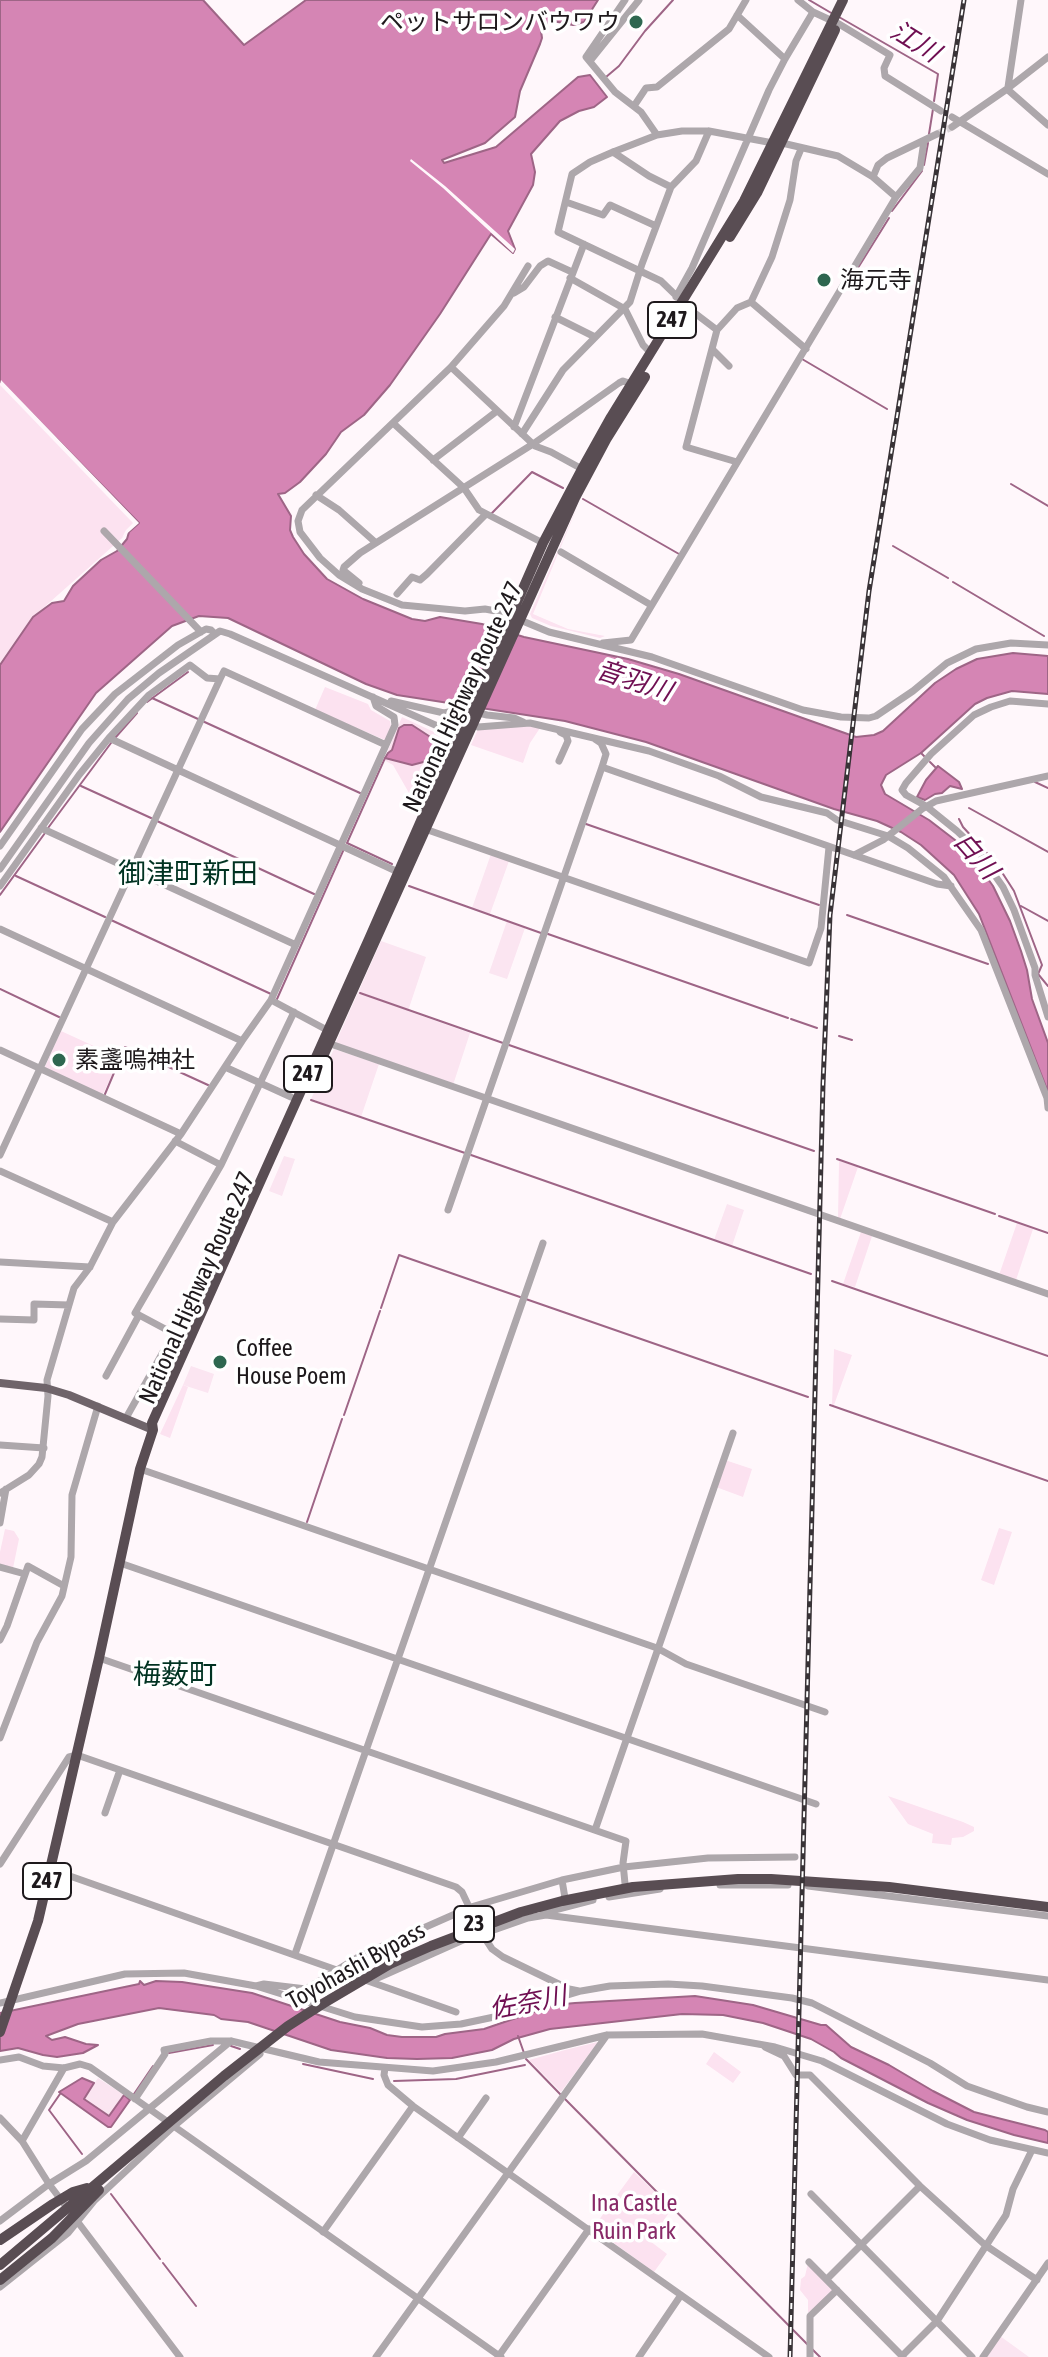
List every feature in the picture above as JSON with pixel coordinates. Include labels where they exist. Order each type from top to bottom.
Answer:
[{"type":"highway","name":"National Highway Route 247","points":[[153,1430],[158,1426],[187,1363],[274,1164],[326,1042],[327,1030],[471,721],[543,543],[582,469],[777,143],[837,19],[843,0]]},
{"type":"highway","name":"National Highway Route 247","points":[[837,19],[850,0]]},
{"type":"highway","name":"National Highway Route 247","points":[[514,621],[585,478],[682,302]]},
{"type":"highway","name":"National Highway Route 247","points":[[77,1755],[140,1469],[153,1430],[152,1423],[185,1340],[379,937],[462,737]]},
{"type":"highway","name":"247","points":[[0,2032],[7,2003],[38,1921],[77,1755]]},
{"type":"highway","name":"Toyohashi Bypass","points":[[64,2214],[73,2192],[87,2188],[285,2022],[389,1961],[470,1925],[519,1908],[633,1882],[738,1874],[819,1877],[1048,1903]]},
{"type":"highway","name":"Toyohashi Bypass","points":[[0,2263],[64,2214],[154,2134],[264,2044],[390,1964],[521,1912],[646,1885],[699,1880],[771,1879],[1048,1903]]},
{"type":"highway","points":[[0,2240],[64,2214]]},
{"type":"highway","points":[[0,2280],[52,2238],[64,2214]]},
{"type":"main road","points":[[0,1383],[46,1388],[153,1430]]},
{"type":"street","points":[[625,0],[586,57],[615,92],[634,106],[657,135]]},
{"type":"street","points":[[590,61],[639,0]]},
{"type":"street","points":[[634,106],[646,88],[657,87],[729,29],[746,0]]},
{"type":"street","points":[[798,0],[813,12],[837,19],[890,55],[884,68],[885,76],[941,111]]},
{"type":"street","points":[[1007,89],[1021,0]]},
{"type":"street","points":[[682,302],[692,268],[748,138],[785,59],[813,12]]},
{"type":"street","points":[[737,15],[785,59]]},
{"type":"street","points":[[952,127],[955,119],[1007,89],[1048,57]]},
{"type":"street","points":[[1007,89],[1047,123]]},
{"type":"street","points":[[955,119],[1048,174]]},
{"type":"street","points":[[522,434],[563,370],[625,309],[634,295],[642,264],[671,187],[696,161],[709,131]]},
{"type":"street","points":[[717,330],[661,281],[558,232],[572,174],[590,162],[657,135],[709,131],[838,156],[873,177],[896,197]]},
{"type":"street","points":[[873,177],[878,165],[887,158],[937,134]]},
{"type":"street","points":[[601,644],[631,640],[896,197],[920,168],[924,141]]},
{"type":"street","points":[[737,462],[686,447],[717,330],[737,308],[751,302],[772,257],[790,200],[801,149]]},
{"type":"street","points":[[613,152],[671,187]]},
{"type":"street","points":[[566,202],[603,215],[610,205],[656,226]]},
{"type":"street","points":[[514,427],[584,244]]},
{"type":"street","points":[[511,296],[548,261],[625,309],[643,345],[651,353]]},
{"type":"street","points":[[528,266],[511,296],[486,329],[300,514],[300,532],[329,568],[362,589],[402,605],[465,611],[485,609],[549,632],[652,657],[803,710],[841,717],[876,716],[947,663],[964,654],[1011,643],[1048,645]]},
{"type":"street","points":[[751,302],[806,349]]},
{"type":"street","points":[[555,317],[595,337]]},
{"type":"street","points":[[713,350],[729,366]]},
{"type":"street","points":[[451,367],[533,444],[582,469]]},
{"type":"street","points":[[362,589],[362,585],[343,570],[375,542],[533,444],[619,383],[632,384]]},
{"type":"street","points":[[433,460],[497,411]]},
{"type":"street","points":[[393,423],[464,488],[479,510],[543,543]]},
{"type":"street","points":[[316,495],[339,510],[375,542]]},
{"type":"street","points":[[397,594],[412,577],[420,580],[427,574],[488,515]]},
{"type":"street","points":[[104,531],[199,629],[214,633]]},
{"type":"street","points":[[561,552],[651,605]]},
{"type":"street","points":[[0,846],[90,720],[115,694],[199,629]]},
{"type":"street","points":[[0,869],[89,743],[128,699],[220,631],[462,737]]},
{"type":"street","points":[[0,886],[109,738],[149,695],[190,665],[204,677],[220,679]]},
{"type":"street","points":[[0,1155],[224,671],[386,745]]},
{"type":"street","points":[[373,697],[437,712],[462,709],[514,718],[524,723]]},
{"type":"street","points":[[0,1523],[3,1491],[29,1475],[39,1464],[44,1448],[46,1388],[74,1288],[90,1267],[113,1222],[178,1138],[271,1000],[296,945],[395,719],[376,706],[373,697]]},
{"type":"street","points":[[1048,704],[1010,701],[974,715],[931,754],[902,790],[977,850],[1003,887],[1031,955],[1048,1017]]},
{"type":"street","points":[[471,721],[484,727],[524,723],[555,728],[649,751],[719,776],[761,797],[827,813],[837,820],[889,835],[929,863],[951,886],[987,941],[1047,1098],[1048,1108]]},
{"type":"street","points":[[555,728],[568,738],[559,761]]},
{"type":"street","points":[[448,1210],[606,754],[601,743],[591,737]]},
{"type":"street","points":[[109,738],[398,872]]},
{"type":"street","points":[[602,767],[937,884],[951,886]]},
{"type":"street","points":[[854,855],[945,797],[1048,776]]},
{"type":"street","points":[[41,828],[296,945]]},
{"type":"street","points":[[425,829],[809,963],[821,928],[829,847]]},
{"type":"street","points":[[0,929],[242,1041]]},
{"type":"street","points":[[271,1000],[327,1030]]},
{"type":"street","points":[[185,1340],[135,1313],[221,1165],[294,1012]]},
{"type":"street","points":[[326,1042],[1048,1294]]},
{"type":"street","points":[[0,1050],[178,1138],[221,1165]]},
{"type":"street","points":[[225,1067],[291,1097]]},
{"type":"street","points":[[0,1171],[113,1222]]},
{"type":"street","points":[[295,1954],[543,1243]]},
{"type":"street","points":[[0,1262],[90,1267]]},
{"type":"street","points":[[0,1319],[34,1320],[34,1304],[69,1305]]},
{"type":"street","points":[[106,1376],[139,1315]]},
{"type":"street","points":[[126,1418],[163,1352],[185,1340]]},
{"type":"street","points":[[0,1738],[37,1642],[62,1596],[71,1557],[72,1495],[98,1406]]},
{"type":"street","points":[[595,1830],[733,1433]]},
{"type":"street","points":[[0,1445],[44,1448]]},
{"type":"street","points":[[140,1469],[657,1648],[691,1666],[825,1712]]},
{"type":"street","points":[[120,1563],[816,1804]]},
{"type":"street","points":[[0,1640],[28,1566],[64,1586]]},
{"type":"street","points":[[0,1567],[25,1574]]},
{"type":"street","points":[[99,1658],[626,1841],[626,1894]]},
{"type":"street","points":[[0,1864],[69,1757],[77,1755],[456,1887],[471,1907],[492,1949],[569,1989],[581,1991]]},
{"type":"street","points":[[105,1813],[120,1770]]},
{"type":"street","points":[[256,1986],[264,1984],[306,1989],[381,1945],[471,1907],[562,1880],[624,1867],[708,1858],[795,1857]]},
{"type":"street","points":[[50,1869],[456,2012]]},
{"type":"street","points":[[562,1880],[567,1906]]},
{"type":"street","points":[[371,1981],[481,1932],[567,1906],[626,1894],[703,1886],[795,1885],[1048,1916]]},
{"type":"street","points":[[528,1918],[553,1915],[1048,1980]]},
{"type":"street","points":[[7,2003],[125,1974],[184,1973],[256,1986],[355,2017],[422,2027],[494,2017],[581,1991],[610,1986],[668,1984],[812,2003],[930,2063],[967,2086],[1048,2112]]},
{"type":"street","points":[[135,2099],[165,2054],[164,2050],[211,2041],[231,2041],[319,2062],[433,2071],[467,2068],[607,2035],[702,2034],[775,2047],[822,2061],[947,2124],[990,2140],[1048,2153]]},
{"type":"street","points":[[376,2357],[607,2035]]},
{"type":"street","points":[[0,2221],[86,2161],[231,2041]]},
{"type":"street","points":[[760,2045],[784,2056],[796,2075],[810,2075],[920,2186],[985,2245],[1037,2280]]},
{"type":"street","points":[[64,2214],[94,2201],[174,2126],[266,2049]]},
{"type":"street","points":[[0,2060],[19,2057],[43,2066],[64,2068],[80,2064],[90,2067],[499,2357],[589,2229]]},
{"type":"street","points":[[22,2141],[64,2068]]},
{"type":"street","points":[[385,2068],[388,2085],[413,2106],[769,2357]]},
{"type":"street","points":[[458,2138],[486,2098]]},
{"type":"street","points":[[323,2232],[413,2106]]},
{"type":"street","points":[[0,2118],[22,2141],[64,2214],[180,2357]]},
{"type":"street","points":[[809,2262],[902,2357],[937,2321],[1006,2215],[1013,2189],[1032,2150]]},
{"type":"street","points":[[827,2279],[920,2186]]},
{"type":"street","points":[[811,2194],[972,2357]]},
{"type":"street","points":[[0,2287],[68,2233],[64,2214]]},
{"type":"street","points":[[983,2357],[1048,2263]]},
{"type":"street","points":[[810,2357],[810,2316],[837,2290]]},
{"type":"street","points":[[639,2357],[681,2295]]},
{"type":"shaded area","points":[[491,854],[509,861],[490,914],[472,908]]},
{"type":"shaded area","points":[[507,921],[525,928],[507,979],[489,973]]},
{"type":"shaded area","points":[[381,941],[426,957],[408,1011],[470,1033],[453,1085],[336,1042]]},
{"type":"shaded area","points":[[334,1049],[379,1064],[361,1117],[311,1099]]},
{"type":"shaded area","points":[[284,1156],[295,1159],[282,1196],[269,1191]]},
{"type":"shaded area","points":[[727,1204],[744,1210],[732,1246],[714,1240]]},
{"type":"shaded area","name":"Coffee House Poem","points":[[191,1366],[214,1374],[208,1393],[183,1385]]},
{"type":"shaded area","points":[[98,2078],[124,2095],[109,2117],[83,2099]]},
{"type":"shaded area","points":[[1000,2336],[1029,2357],[986,2357]]},
{"type":"green space","points":[[0,381],[139,523],[32,618],[0,663]]},
{"type":"green space","points":[[579,503],[533,614],[568,629],[605,636],[600,638],[551,626],[532,618],[530,614]]},
{"type":"green space","points":[[325,687],[368,704],[371,710],[390,721],[391,727],[385,740],[315,710]]},
{"type":"green space","points":[[402,717],[434,732],[443,740],[420,805],[418,793],[409,793],[393,765],[384,760]],"holes":[[[399,728],[437,747],[434,757],[412,765],[401,763],[388,753],[392,750]]]},
{"type":"green space","points":[[540,728],[530,743],[523,763],[471,745],[478,729]]},
{"type":"green space","points":[[61,1031],[120,1058],[102,1096],[44,1069]]},
{"type":"green space","points":[[839,1161],[858,1167],[838,1219]]},
{"type":"green space","points":[[1017,1223],[1033,1229],[1016,1280],[999,1275]]},
{"type":"green space","points":[[861,1232],[872,1236],[855,1287],[843,1284]]},
{"type":"green space","points":[[834,1349],[852,1355],[832,1405]]},
{"type":"green space","points":[[183,1385],[188,1387],[170,1438],[160,1434]]},
{"type":"green space","points":[[725,1460],[752,1469],[743,1497],[716,1487]]},
{"type":"green space","points":[[999,1528],[1012,1532],[994,1585],[981,1580]]},
{"type":"green space","points":[[5,1529],[14,1531],[19,1539],[13,1568],[0,1565]]},
{"type":"green space","points":[[888,1796],[963,1822],[974,1827],[974,1831],[952,1838],[951,1845],[932,1843],[933,1834],[908,1824]]},
{"type":"green space","points":[[598,2042],[561,2092],[529,2060],[565,2050]]},
{"type":"green space","points":[[714,2052],[741,2072],[733,2083],[706,2064]]},
{"type":"green space","name":"Ina Castle Ruin Park","points":[[634,2172],[666,2203],[670,2211],[650,2241],[667,2254],[654,2272],[593,2228]]},
{"type":"green space","points":[[808,2263],[833,2288],[808,2313],[808,2300],[800,2290]]},
{"type":"water","name":"音羽川","points":[[0,0],[203,0],[244,45],[306,0],[598,0],[584,22],[573,25],[553,21],[544,25],[540,44],[520,91],[515,117],[485,143],[442,160],[444,163],[496,147],[578,77],[590,75],[607,97],[594,107],[560,121],[531,154],[535,172],[533,185],[508,231],[515,249],[513,253],[491,234],[390,385],[364,415],[341,432],[300,482],[285,493],[278,494],[291,516],[290,530],[304,554],[327,579],[363,599],[412,619],[425,621],[440,617],[482,624],[524,637],[628,659],[856,737],[883,731],[935,683],[977,659],[1013,653],[1048,656],[1048,694],[1012,691],[975,704],[921,753],[886,775],[881,785],[885,794],[929,820],[955,840],[993,886],[1021,951],[1032,999],[1048,1043],[1048,1092],[979,914],[954,875],[921,845],[901,832],[646,742],[565,721],[397,695],[366,684],[228,618],[199,616],[172,626],[96,693],[0,832],[0,665],[33,617],[52,603],[64,601],[73,586],[101,560],[117,551],[139,523],[0,381]]},
{"type":"water","points":[[412,725],[435,740],[437,747],[431,760],[412,765],[385,758],[392,750],[399,728]]},
{"type":"water","points":[[938,766],[959,782],[962,789],[950,786],[925,800],[917,797],[926,780]]},
{"type":"water","points":[[140,1981],[144,1985],[156,1981],[182,1982],[252,1993],[340,2022],[402,2037],[436,2037],[484,2029],[554,2005],[575,2003],[695,1996],[753,2005],[826,2025],[851,2047],[974,2112],[1045,2130],[1048,2132],[1048,2143],[967,2120],[928,2103],[811,2039],[763,2023],[723,2015],[682,2014],[550,2029],[514,2039],[492,2050],[452,2058],[417,2059],[331,2050],[248,2022],[159,2008],[78,2024],[46,2036],[52,2040],[65,2037],[98,2045],[83,2053],[57,2057],[18,2048],[0,2051],[0,2013],[139,1984]]},
{"type":"water","points":[[82,2078],[94,2083],[84,2099],[109,2116],[124,2095],[130,2100],[111,2127],[59,2092]]},
{"type":"pier","points":[[410,161],[515,249],[513,253]]},
{"type":"pier","points":[[1,380],[139,523],[122,538],[133,523],[0,385]]},
{"type":"waterway","name":"江川","points":[[606,77],[619,66],[673,0]]},
{"type":"waterway","name":"江川","points":[[809,0],[833,14]]},
{"type":"waterway","name":"江川","points":[[839,17],[938,74],[934,101]]},
{"type":"waterway","points":[[929,134],[933,109]]},
{"type":"waterway","points":[[924,165],[928,143]]},
{"type":"waterway","points":[[892,211],[922,171]]},
{"type":"waterway","points":[[856,271],[889,218]]},
{"type":"waterway","points":[[802,359],[887,409]]},
{"type":"waterway","points":[[492,513],[532,472],[563,488]]},
{"type":"waterway","points":[[1011,484],[1048,506]]},
{"type":"waterway","points":[[583,499],[679,554]]},
{"type":"waterway","points":[[893,546],[948,578]]},
{"type":"waterway","points":[[953,582],[1044,636]]},
{"type":"waterway","points":[[147,702],[188,672]]},
{"type":"waterway","points":[[152,698],[360,793]]},
{"type":"waterway","points":[[115,738],[137,713]]},
{"type":"waterway","points":[[48,828],[111,743]]},
{"type":"waterway","points":[[921,753],[924,756]]},
{"type":"waterway","points":[[385,758],[347,843],[392,864]]},
{"type":"waterway","points":[[930,762],[935,767]]},
{"type":"waterway","points":[[1035,782],[1048,788]]},
{"type":"waterway","points":[[81,786],[151,818]]},
{"type":"waterway","points":[[969,808],[1048,852]]},
{"type":"waterway","name":"白川","points":[[959,819],[996,863],[1014,891],[1042,965],[1038,974],[1048,986]]},
{"type":"waterway","points":[[157,821],[314,894]]},
{"type":"waterway","points":[[586,824],[819,905]]},
{"type":"waterway","points":[[0,895],[45,833]]},
{"type":"waterway","points":[[277,999],[343,851]]},
{"type":"waterway","points":[[16,876],[105,917]]},
{"type":"waterway","points":[[409,886],[541,933]]},
{"type":"waterway","points":[[1021,906],[1048,921]]},
{"type":"waterway","points":[[847,915],[988,964]]},
{"type":"waterway","points":[[111,920],[271,994]]},
{"type":"waterway","points":[[548,934],[788,1018]]},
{"type":"waterway","points":[[0,989],[59,1017]]},
{"type":"waterway","points":[[360,993],[503,1043]]},
{"type":"waterway","points":[[791,1019],[817,1028]]},
{"type":"waterway","points":[[839,1036],[852,1040]]},
{"type":"waterway","points":[[509,1045],[814,1151]]},
{"type":"waterway","points":[[105,1094],[125,1047],[208,1085]]},
{"type":"waterway","points":[[311,1100],[465,1153]]},
{"type":"waterway","points":[[471,1155],[811,1274]]},
{"type":"waterway","points":[[837,1159],[995,1214]]},
{"type":"waterway","points":[[999,1216],[1048,1233]]},
{"type":"waterway","points":[[381,1308],[399,1255],[808,1397]]},
{"type":"waterway","points":[[832,1281],[1048,1356]]},
{"type":"waterway","points":[[344,1415],[380,1311]]},
{"type":"waterway","points":[[830,1405],[1048,1481]]},
{"type":"waterway","points":[[307,1522],[342,1419]]},
{"type":"waterway","points":[[518,2036],[524,2053]]},
{"type":"waterway","points":[[169,2053],[213,2045]]},
{"type":"waterway","points":[[231,2046],[240,2049]]},
{"type":"waterway","points":[[526,2059],[560,2094]]},
{"type":"waterway","points":[[303,2064],[373,2079]]},
{"type":"waterway","points":[[394,2081],[456,2079],[525,2065]]},
{"type":"waterway","points":[[134,2094],[153,2066]]},
{"type":"waterway","points":[[60,2094],[49,2110],[82,2154]]},
{"type":"waterway","points":[[565,2099],[808,2345]]},
{"type":"waterway","points":[[111,2194],[160,2259]]},
{"type":"waterway","points":[[163,2263],[196,2306]]},
{"type":"waterway","points":[[812,2349],[820,2357]]},
{"type":"tunnel","points":[[937,134],[952,127]]},
{"type":"railway","points":[[790,2357],[830,915],[869,591],[964,0]]},
{"type":"place","name":"ペットサロンバウワウ","points":[[636,22]]},
{"type":"place","name":"海元寺","points":[[824,280]]},
{"type":"place","name":"素盞嗚神社","points":[[59,1060]]},
{"type":"place","name":"Coffee House Poem","points":[[220,1362]]},
{"type":"district","name":"御津町新田","points":[[188,874]]},
{"type":"district","name":"梅薮町","points":[[175,1675]]},
{"type":"water label","name":"佐奈川","points":[[528,2003]]}]
